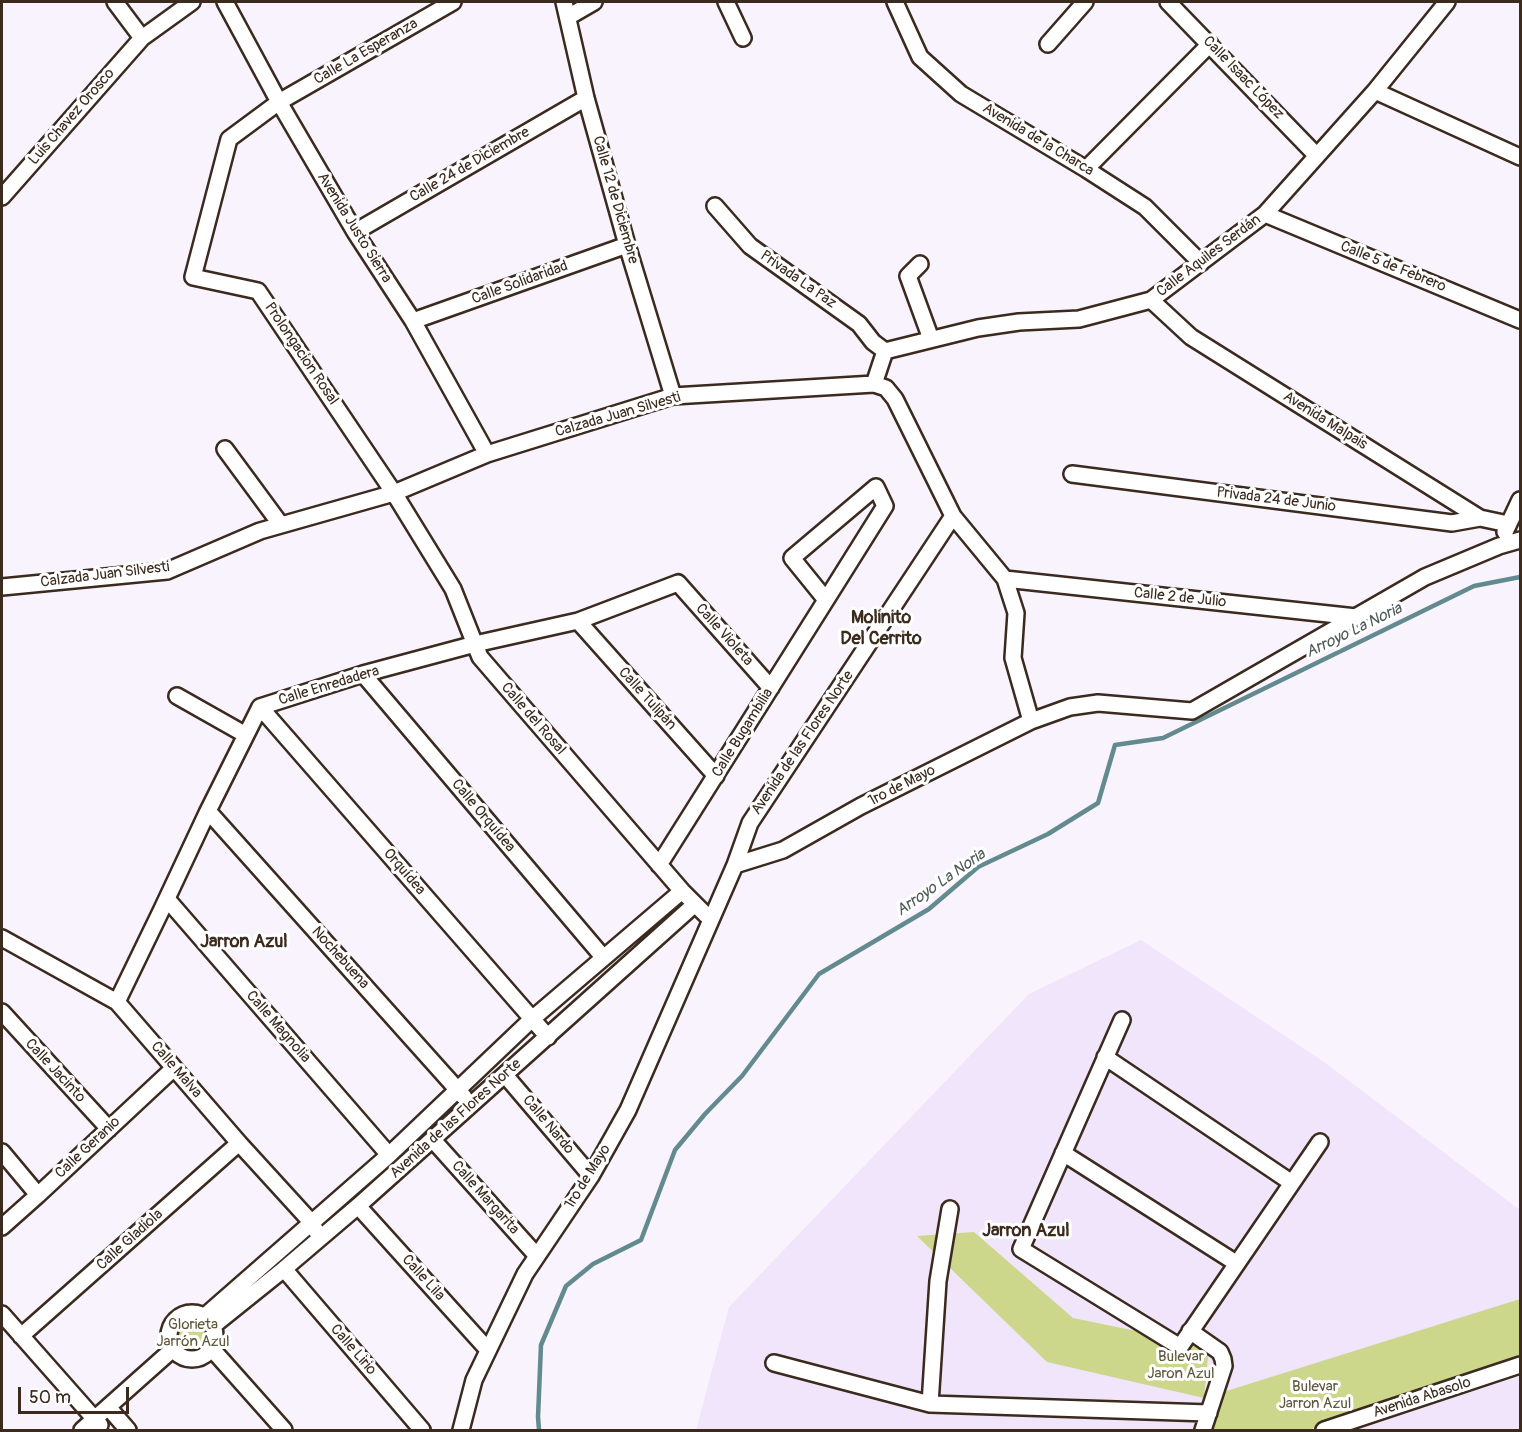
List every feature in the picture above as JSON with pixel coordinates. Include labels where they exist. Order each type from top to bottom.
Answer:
[{"type":"street","points":[[116,2],[142,38],[192,2]]},
{"type":"street","name":"Avenida Justo Sierra","points":[[225,2],[279,102],[355,232],[413,321],[487,454]]},
{"type":"street","name":"Calle La Esperanza","points":[[279,102],[453,2]]},
{"type":"street","name":"Calle 12 de Diciembre","points":[[564,2],[586,98],[627,245],[673,396]]},
{"type":"street","points":[[568,17],[594,2]]},
{"type":"street","points":[[726,2],[743,38]]},
{"type":"street","name":"Avenida de la Charca","points":[[895,2],[920,57],[961,94],[1145,207],[1201,263]]},
{"type":"street","points":[[1048,44],[1085,2]]},
{"type":"street","name":"Calle Isaac López","points":[[1168,2],[1317,156]]},
{"type":"street","name":"Calle Aquiles Serdán","points":[[885,351],[978,328],[1020,322],[1079,319],[1151,300],[1265,214],[1375,91],[1447,2]]},
{"type":"street","name":"Luis Chavez Orosco","points":[[2,197],[142,38]]},
{"type":"street","points":[[1086,169],[1210,44]]},
{"type":"street","points":[[1375,91],[1521,157]]},
{"type":"street","name":"Calle 24 de Diciembre","points":[[355,232],[586,98]]},
{"type":"street","name":"Prolongacion Rosal","points":[[279,102],[229,139],[193,277],[258,291],[394,493]]},
{"type":"street","name":"Privada La Paz","points":[[715,206],[750,246],[859,324],[873,342],[885,351]]},
{"type":"street","name":"Calle 5 de Febrero","points":[[1265,214],[1521,320]]},
{"type":"street","name":"Calle Solidaridad","points":[[413,321],[627,245]]},
{"type":"street","points":[[920,264],[908,276],[931,339]]},
{"type":"street","name":"Avenida Malpais","points":[[1151,300],[1191,337],[1480,518],[1508,524]]},
{"type":"street","points":[[885,351],[874,384],[886,388],[895,399],[953,516],[1005,579],[1016,613],[1013,658],[1031,721]]},
{"type":"street","name":"Calzada Juan Silvesti","points":[[2,587],[167,571],[260,531],[394,493],[487,454],[673,396],[874,384]]},
{"type":"street","points":[[225,449],[281,525]]},
{"type":"street","name":"Privada 24 de Junio","points":[[1072,474],[1452,523],[1480,518]]},
{"type":"street","name":"Calle Bugambilia","points":[[659,865],[716,776],[885,506],[876,487],[792,558],[826,600]]},
{"type":"street","name":"Calle del Rosal","points":[[394,493],[453,589],[480,657],[694,905],[711,920]]},
{"type":"street","points":[[1499,546],[1521,500]]},
{"type":"street","name":"Avenida de las Flores Norte","points":[[711,920],[750,823],[953,516]]},
{"type":"street","name":"1ro de Mayo","points":[[735,865],[783,850],[861,806],[1031,721],[1070,707],[1098,703],[1192,711],[1425,577],[1499,546],[1521,540]]},
{"type":"street","name":"Calle 2 de Julio","points":[[1005,579],[1356,618]]},
{"type":"street","name":"Calle Enredadera","points":[[117,1002],[260,707],[363,674],[475,644],[578,621],[678,583]]},
{"type":"street","name":"Calle Violeta","points":[[678,583],[771,688]]},
{"type":"street","name":"Calle Tulipán","points":[[578,621],[716,776]]},
{"type":"street","name":"Calle Orquídea","points":[[363,674],[603,957]]},
{"type":"street","points":[[177,696],[246,735]]},
{"type":"street","name":"Orquídea","points":[[260,707],[548,1037]]},
{"type":"street","name":"Nochebuena","points":[[208,811],[471,1106]]},
{"type":"street","name":"Avenida de las Flores Norte","points":[[209,1321],[532,1019],[682,891]]},
{"type":"street","name":"Calle Magnolia","points":[[167,899],[389,1155]]},
{"type":"street","name":"Avenida de las Flores Norte","points":[[209,1321],[284,1269],[321,1238],[694,905]]},
{"type":"street","name":"1ro de Mayo","points":[[461,1431],[474,1380],[525,1274],[591,1176],[628,1110],[711,920]]},
{"type":"street","name":"Calle Malva","points":[[2,938],[117,1002],[239,1143],[312,1223],[321,1238]]},
{"type":"street","name":"Calle Jacinto","points":[[2,1012],[109,1129]]},
{"type":"street","points":[[1122,1020],[1021,1249],[1180,1347],[1320,1142]]},
{"type":"street","points":[[1106,1057],[1292,1183]]},
{"type":"street","name":"Calle Geranio","points":[[2,1227],[174,1068]]},
{"type":"street","name":"Calle Nardo","points":[[505,1075],[591,1176]]},
{"type":"street","name":"Calle Margarita","points":[[433,1140],[537,1256]]},
{"type":"street","name":"Calle Gladiola","points":[[21,1336],[239,1143]]},
{"type":"street","points":[[2,1152],[38,1195]]},
{"type":"street","points":[[1063,1153],[1236,1263]]},
{"type":"street","name":"Calle Lila","points":[[358,1206],[488,1350]]},
{"type":"street","points":[[930,1404],[938,1281],[950,1209]]},
{"type":"street","name":"Calle Lirio","points":[[284,1269],[422,1431]]},
{"type":"street","points":[[188,1313],[196,1313],[209,1321],[215,1334],[209,1352],[192,1359],[185,1358],[176,1352],[170,1342],[171,1327],[175,1320],[188,1313]]},
{"type":"street","points":[[2,1314],[96,1425]]},
{"type":"street","points":[[1190,1331],[1220,1352],[1224,1366],[1203,1431]]},
{"type":"street","points":[[82,1431],[96,1425],[176,1352]]},
{"type":"street","points":[[209,1352],[271,1431]]},
{"type":"street","points":[[209,1352],[284,1431]]},
{"type":"street","points":[[774,1363],[930,1404],[1209,1413]]},
{"type":"street","name":"Avenida Abasolo","points":[[1324,1431],[1521,1365]]},
{"type":"street","points":[[111,1410],[128,1431]]},
{"type":"shaded area","points":[[1141,940],[1324,1062],[1520,1210],[1520,1430],[696,1430],[729,1307],[1029,994]]},
{"type":"green space","name":"Bulevar Jaron Azul","points":[[974,1232],[1073,1318],[1209,1346],[1204,1398],[1047,1362],[917,1236]]},
{"type":"green space","name":"Bulevar Jarron Azul","points":[[1520,1299],[1520,1363],[1308,1430],[1201,1430],[1204,1398]]},
{"type":"green space","name":"Glorieta Jarrón Azul","points":[[181,1316],[209,1320],[206,1354],[174,1349]]},
{"type":"waterway","name":"Arroyo La Noria","points":[[539,1430],[541,1345],[566,1286],[593,1264],[641,1240],[675,1150],[705,1114],[742,1076],[819,974],[929,909],[978,867],[1048,834],[1098,803],[1115,745],[1163,738],[1474,586],[1520,577]]},
{"type":"district","name":"Molinito Del Cerrito","points":[[881,628]]},
{"type":"district","name":"Jarron Azul","points":[[244,942]]},
{"type":"district","name":"Jarron Azul","points":[[1026,1231]]}]
